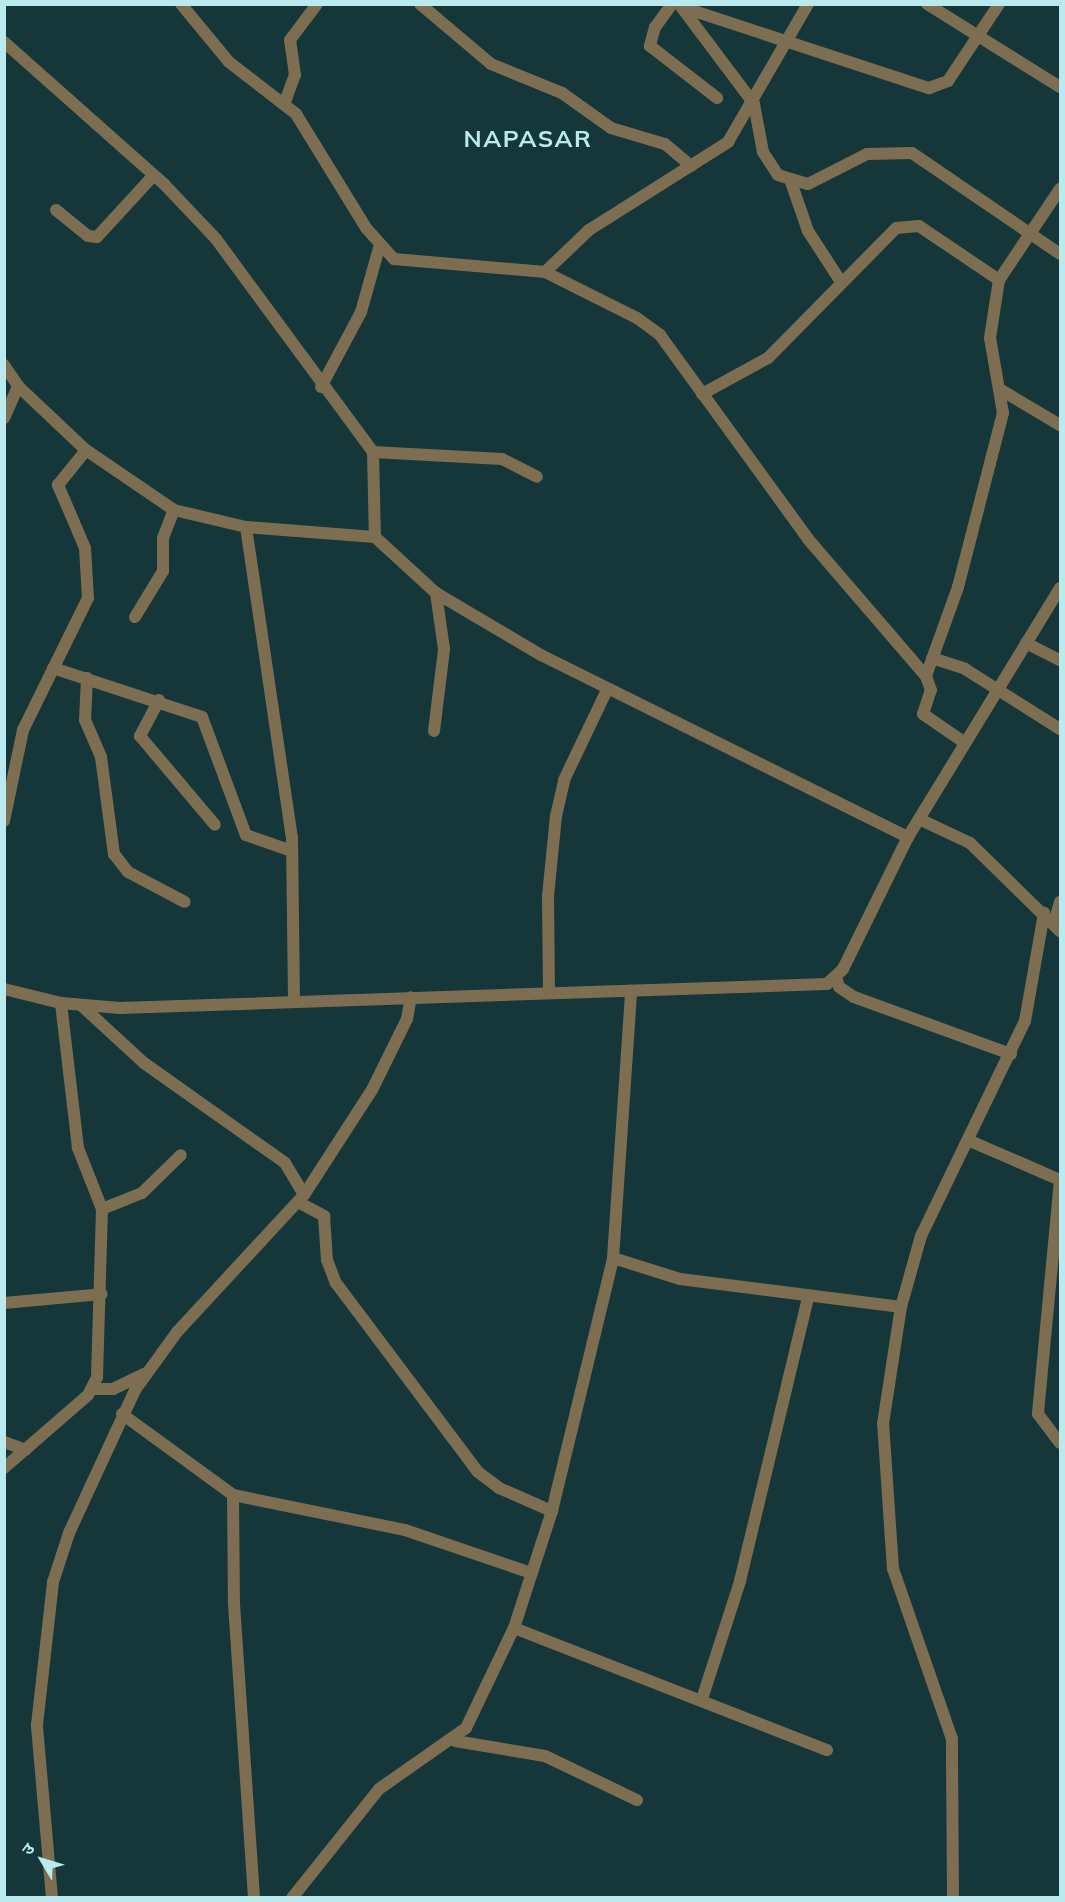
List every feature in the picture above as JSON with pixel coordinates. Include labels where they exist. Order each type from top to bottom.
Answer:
[{"type":"street","points":[[181,4],[229,62],[285,102],[380,248],[412,265],[545,272],[637,318],[666,342],[808,539],[926,676],[931,690],[923,714],[964,743]]},
{"type":"street","points":[[285,102],[295,75],[290,40],[317,4]]},
{"type":"street","points":[[420,4],[491,64],[562,93],[611,129],[665,144],[691,166]]},
{"type":"street","points":[[545,272],[588,230],[728,142],[754,104],[788,45],[808,4]]},
{"type":"street","points":[[927,4],[1060,87]]},
{"type":"street","points":[[677,5],[788,45],[940,87],[999,4]]},
{"type":"street","points":[[677,5],[655,27],[650,46],[717,98]]},
{"type":"street","points":[[677,5],[754,104],[763,152],[778,175],[791,182],[815,181],[867,154],[904,151],[1060,254]]},
{"type":"street","points":[[4,42],[154,175],[216,239],[321,387],[373,452],[375,537]]},
{"type":"street","points":[[57,210],[88,236],[97,237],[154,175]]},
{"type":"street","points":[[791,182],[808,231],[841,282]]},
{"type":"street","points":[[926,676],[958,587],[1003,413],[1001,390],[990,338],[999,280],[1060,189]]},
{"type":"street","points":[[702,394],[768,358],[880,240],[907,224],[919,226],[999,280]]},
{"type":"street","points":[[321,387],[357,321],[380,248]]},
{"type":"street","points":[[4,365],[18,386],[86,450],[174,510],[246,527],[375,537],[436,593],[607,690],[908,837]]},
{"type":"street","points":[[4,418],[18,386]]},
{"type":"street","points":[[1001,390],[1060,425]]},
{"type":"street","points":[[4,821],[23,730],[88,598],[85,548],[58,485],[86,450]]},
{"type":"street","points":[[373,452],[493,458],[537,477]]},
{"type":"street","points":[[135,617],[164,571],[163,538],[174,510]]},
{"type":"street","points":[[246,527],[292,851],[294,999]]},
{"type":"street","points":[[5,988],[61,1003],[82,1006],[816,987],[836,977],[908,837],[1060,588]]},
{"type":"street","points":[[434,731],[444,649],[436,593]]},
{"type":"street","points":[[1026,643],[1060,660]]},
{"type":"street","points":[[932,658],[965,669],[1060,729]]},
{"type":"street","points":[[53,668],[159,700],[206,722],[246,835],[292,851]]},
{"type":"street","points":[[87,678],[85,720],[101,757],[114,854],[128,872],[185,902]]},
{"type":"street","points":[[549,993],[548,896],[556,816],[564,780],[607,690]]},
{"type":"street","points":[[159,700],[140,736],[215,825]]},
{"type":"street","points":[[919,819],[970,843],[1057,928]]},
{"type":"street","points":[[1057,928],[1060,902]]},
{"type":"street","points":[[953,1898],[952,1739],[908,1623],[890,1547],[883,1424],[902,1307],[927,1222],[970,1141],[1011,1054],[1030,1004],[1044,914]]},
{"type":"street","points":[[836,977],[839,987],[854,997],[1011,1054]]},
{"type":"street","points":[[292,1898],[380,1789],[455,1741],[474,1715],[514,1628],[552,1511],[613,1258],[631,991]]},
{"type":"street","points":[[52,1898],[38,1756],[40,1671],[57,1565],[122,1414],[177,1332],[301,1198],[372,1090],[408,1019],[411,997]]},
{"type":"street","points":[[4,1468],[92,1389],[102,1294],[102,1209],[78,1148],[61,1003]]},
{"type":"street","points":[[82,1006],[144,1063],[285,1163],[301,1198],[324,1216],[327,1260],[336,1283],[478,1472],[499,1488],[552,1511]]},
{"type":"street","points":[[970,1141],[1060,1180],[1038,1414],[1060,1443]]},
{"type":"street","points":[[102,1209],[142,1193],[181,1155]]},
{"type":"street","points":[[613,1258],[680,1279],[808,1298],[902,1307]]},
{"type":"street","points":[[4,1303],[102,1294]]},
{"type":"street","points":[[702,1699],[740,1581],[808,1298]]},
{"type":"street","points":[[92,1389],[113,1389],[148,1373]]},
{"type":"street","points":[[122,1414],[233,1495],[405,1530],[531,1574]]},
{"type":"street","points":[[4,1442],[26,1450]]},
{"type":"street","points":[[233,1495],[234,1604],[254,1898]]},
{"type":"street","points":[[514,1628],[702,1699],[827,1750]]},
{"type":"street","points":[[455,1741],[544,1756],[637,1800]]},
{"type":"district","name":"NAPASAR","points":[[528,139]]}]
